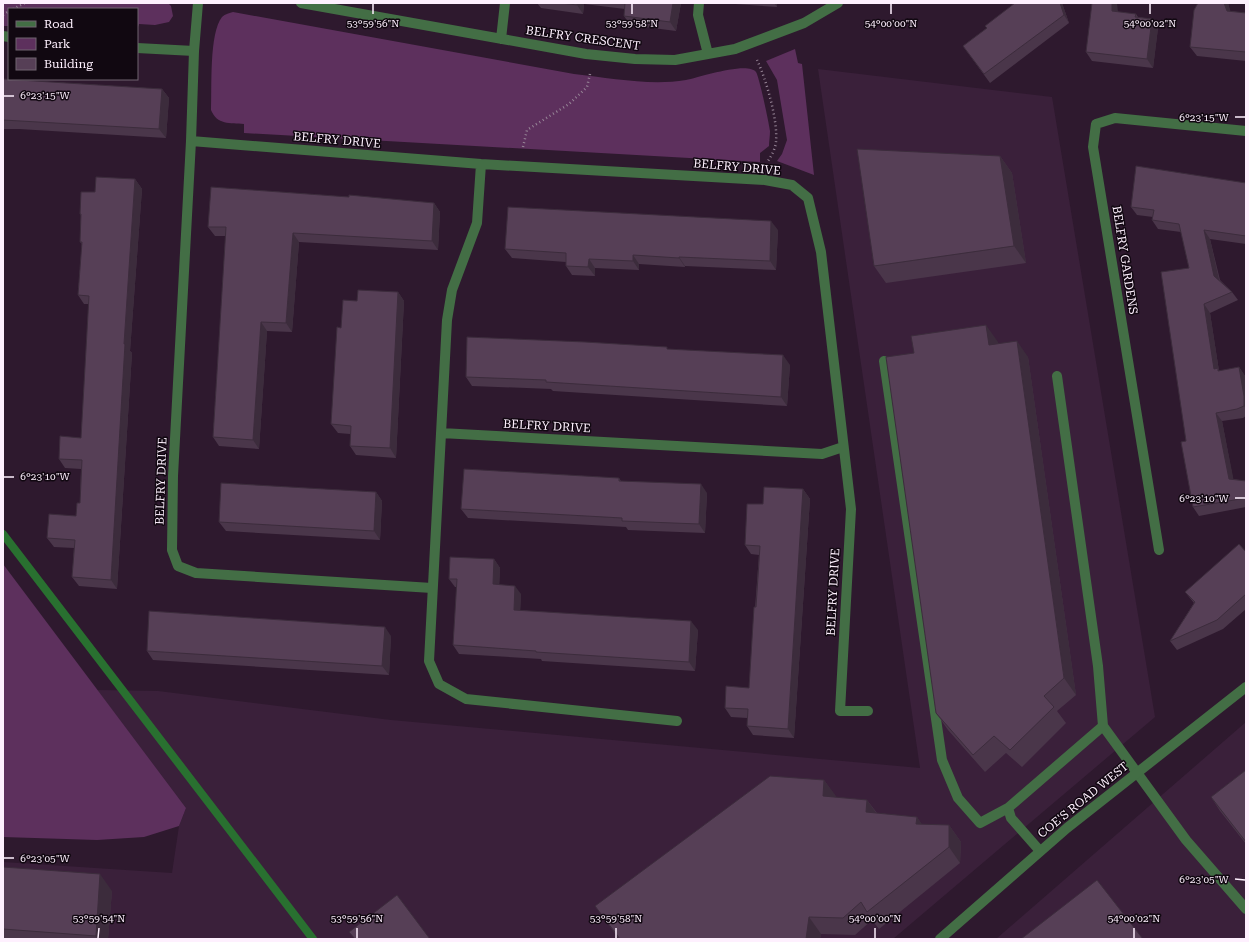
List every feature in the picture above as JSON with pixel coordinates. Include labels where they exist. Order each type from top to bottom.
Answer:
[{"type":"street","name":"BELFRY DRIVE","points":[[198,3],[194,51],[191,141],[173,476],[172,550],[178,566],[196,573],[432,588]]},
{"type":"street","name":"BELFRY CRESCENT","points":[[301,3],[501,39],[595,54],[635,59],[675,60],[735,49],[804,23],[838,3]]},
{"type":"street","points":[[501,39],[505,3]]},
{"type":"street","points":[[699,3],[698,16],[708,54]]},
{"type":"street","points":[[138,48],[194,51]]},
{"type":"street","name":"BELFRY GARDENS","points":[[1159,550],[1093,147],[1096,124],[1115,118],[1246,131]]},
{"type":"street","name":"BELFRY DRIVE","points":[[191,141],[481,164],[521,165],[765,180],[792,185],[808,198],[821,252],[851,509],[840,711],[868,711]]},
{"type":"street","points":[[481,164],[477,223],[452,290],[447,320],[429,661],[438,684],[466,699],[677,721]]},
{"type":"street","points":[[884,361],[942,760],[958,798],[980,823],[1008,808],[1103,726]]},
{"type":"street","points":[[1057,376],[1098,666],[1103,726],[1138,772],[1186,840],[1246,909]]},
{"type":"street","name":"BELFRY DRIVE","points":[[441,433],[822,454],[843,447]]},
{"type":"street","name":"COE'S ROAD WEST","points":[[940,939],[1040,851],[1246,687]]},
{"type":"street","points":[[1008,808],[1011,818],[1040,851]]},
{"type":"path","points":[[15,8],[25,3]]},
{"type":"path","points":[[750,43],[765,78],[773,111],[776,141],[767,163],[765,180]]},
{"type":"path","points":[[521,165],[527,130],[569,104],[587,87],[595,54]]},
{"type":"shaded area","points":[[818,69],[1052,97],[1155,717],[893,939],[3,939],[3,862],[172,873],[179,826],[186,808],[97,690],[158,691],[391,720],[920,768]]},
{"type":"shaded area","points":[[1246,722],[1246,939],[996,939]]},
{"type":"green space","points":[[3,3],[168,3],[171,6],[173,16],[169,22],[155,25],[139,24],[138,27],[138,8],[8,8],[8,26],[3,26]]},
{"type":"green space","points":[[233,12],[574,74],[616,79],[644,82],[672,82],[734,69],[751,69],[756,72],[764,100],[770,131],[769,146],[760,153],[760,162],[244,133],[244,124],[220,121],[211,110],[212,61],[215,35],[222,17]]},
{"type":"green space","points":[[795,49],[798,63],[802,64],[814,175],[777,161],[782,154],[787,140],[777,80],[766,61]]},
{"type":"green space","points":[[3,564],[186,808],[179,826],[144,837],[97,840],[3,837]]},
{"type":"building","points":[[561,3],[577,3],[577,5]]},
{"type":"building","points":[[625,3],[673,3],[670,22],[624,16]]},
{"type":"building","points":[[1015,3],[1060,3],[1064,15],[984,74],[963,46],[987,28],[985,26]]},
{"type":"building","points":[[1092,3],[1112,3],[1112,11],[1136,14],[1135,17],[1152,19],[1147,59],[1086,52]]},
{"type":"building","points":[[1198,3],[1224,3],[1227,11],[1246,13],[1246,52],[1190,47],[1194,10]]},
{"type":"building","points":[[3,79],[162,89],[159,129],[3,120]]},
{"type":"building","points":[[857,149],[1000,156],[1014,246],[874,266]]},
{"type":"building","points":[[1136,166],[1246,183],[1246,236],[1204,230],[1214,276],[1232,292],[1204,304],[1214,369],[1218,368],[1218,371],[1239,367],[1244,396],[1244,406],[1237,409],[1216,413],[1229,479],[1246,481],[1246,498],[1193,507],[1181,442],[1186,441],[1161,272],[1189,268],[1179,224],[1152,220],[1154,210],[1131,207]]},
{"type":"building","points":[[96,177],[135,179],[111,580],[72,577],[75,540],[47,538],[49,514],[76,516],[77,503],[80,503],[82,460],[59,459],[60,436],[81,438],[89,296],[78,295],[82,242],[80,242],[81,192],[95,192]]},
{"type":"building","points":[[211,187],[349,197],[349,195],[434,203],[432,241],[293,233],[286,323],[261,322],[253,440],[213,437],[226,227],[208,227]]},
{"type":"building","points":[[508,207],[771,221],[770,261],[633,255],[633,261],[589,259],[588,267],[566,266],[566,253],[505,249]]},
{"type":"building","points":[[358,290],[398,292],[390,448],[350,446],[351,426],[331,424],[337,327],[341,328],[343,300],[357,301]]},
{"type":"building","points":[[986,325],[989,345],[1017,341],[1064,678],[1044,696],[1054,707],[1010,750],[994,736],[973,755],[936,713],[886,357],[914,353],[911,336]]},
{"type":"building","points":[[467,337],[585,342],[667,347],[667,349],[783,355],[781,397],[546,382],[546,380],[466,377]]},
{"type":"building","points":[[464,469],[619,478],[619,481],[701,484],[699,524],[622,521],[622,518],[461,509]]},
{"type":"building","points":[[221,483],[376,492],[374,531],[219,522]]},
{"type":"building","points":[[764,487],[803,489],[788,729],[747,726],[748,709],[725,708],[726,686],[749,688],[754,607],[756,607],[760,546],[745,545],[747,504],[763,504]]},
{"type":"building","points":[[1239,544],[1246,552],[1246,594],[1217,620],[1170,641],[1195,602],[1185,592]]},
{"type":"building","points":[[450,557],[494,559],[493,584],[515,586],[514,610],[691,621],[689,662],[453,645],[457,579],[449,579]]},
{"type":"building","points":[[149,611],[385,627],[382,666],[147,651]]},
{"type":"building","points":[[1246,770],[1246,842],[1211,797]]},
{"type":"building","points":[[770,776],[824,780],[823,796],[867,800],[866,812],[917,817],[916,824],[949,825],[949,847],[867,912],[861,902],[843,918],[809,917],[806,939],[620,939],[595,906]]},
{"type":"building","points":[[3,867],[100,874],[96,936],[3,929]]},
{"type":"building","points":[[1097,880],[1143,939],[1021,939]]},
{"type":"building","points":[[397,895],[430,939],[355,939],[349,932]]},
{"type":"waterway","points":[[3,534],[313,939]]}]
